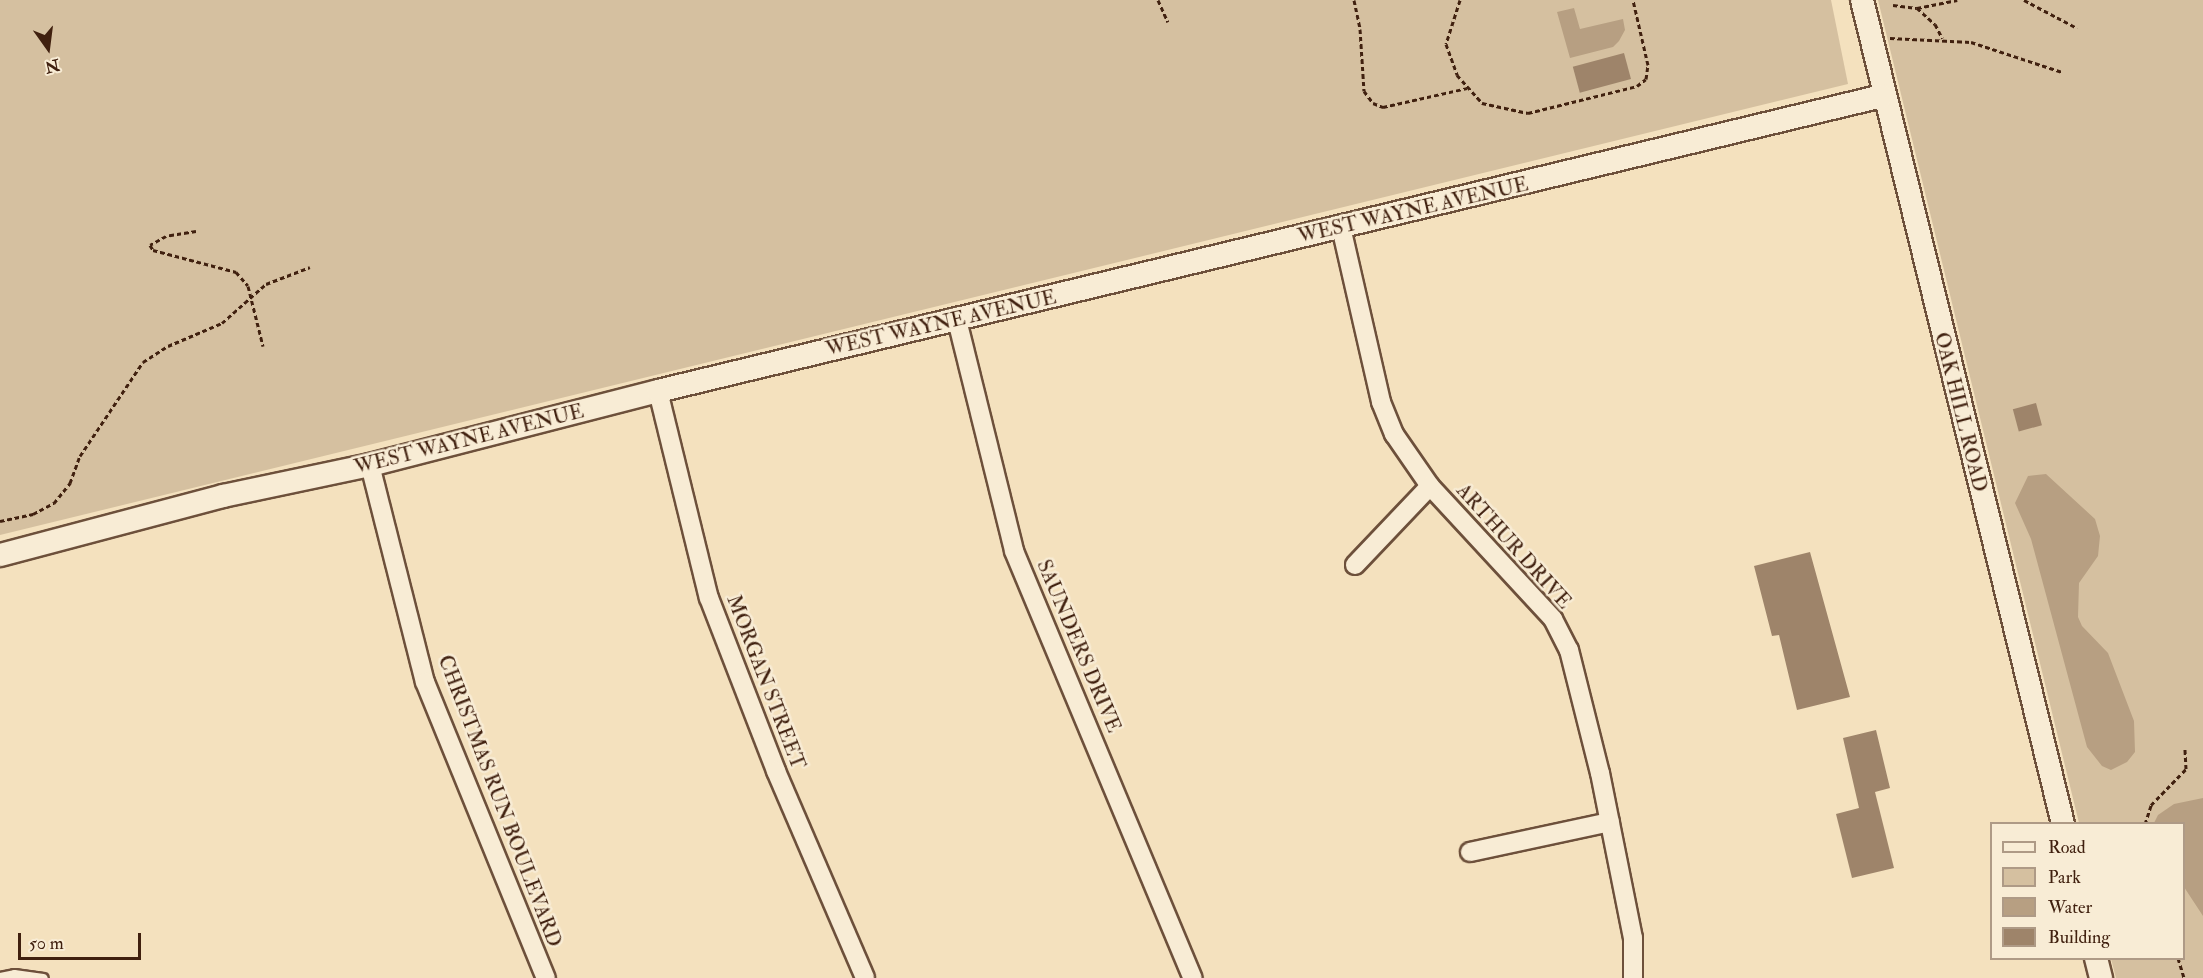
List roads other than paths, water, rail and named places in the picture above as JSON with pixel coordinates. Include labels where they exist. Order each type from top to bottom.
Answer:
[{"type":"street","name":"OAK HILL ROAD","points":[[1862,0],[1882,96],[2063,822]]},
{"type":"street","name":"WEST WAYNE AVENUE","points":[[0,555],[223,496],[370,465],[658,391],[1882,96]]},
{"type":"street","name":"ARTHUR DRIVE","points":[[1341,227],[1381,402],[1394,434],[1430,486],[1553,619],[1569,651],[1610,822],[1633,938],[1633,978]]},
{"type":"street","name":"SAUNDERS DRIVE","points":[[957,320],[1014,551],[1193,978]]},
{"type":"street","name":"MORGAN STREET","points":[[658,391],[709,598],[776,771],[865,978]]},
{"type":"street","name":"CHRISTMAS RUN BOULEVARD","points":[[370,465],[425,682],[546,978]]},
{"type":"street","points":[[1355,565],[1430,486]]},
{"type":"street","points":[[1470,852],[1610,822]]},
{"type":"street","points":[[2096,960],[2101,978]]},
{"type":"lane","points":[[0,977],[14,974],[43,978]]},
{"type":"water","points":[[1574,8],[1580,29],[1623,19],[1625,30],[1619,41],[1613,47],[1570,58],[1557,12]]},
{"type":"water","points":[[2046,474],[2095,519],[2100,536],[2098,556],[2079,583],[2078,617],[2082,626],[2108,653],[2134,721],[2135,752],[2127,762],[2111,770],[2102,766],[2087,747],[2031,539],[2015,503],[2028,476]]},
{"type":"water","points":[[2203,798],[2203,916],[2185,889],[2185,822],[2154,822],[2158,815],[2174,804]]}]
